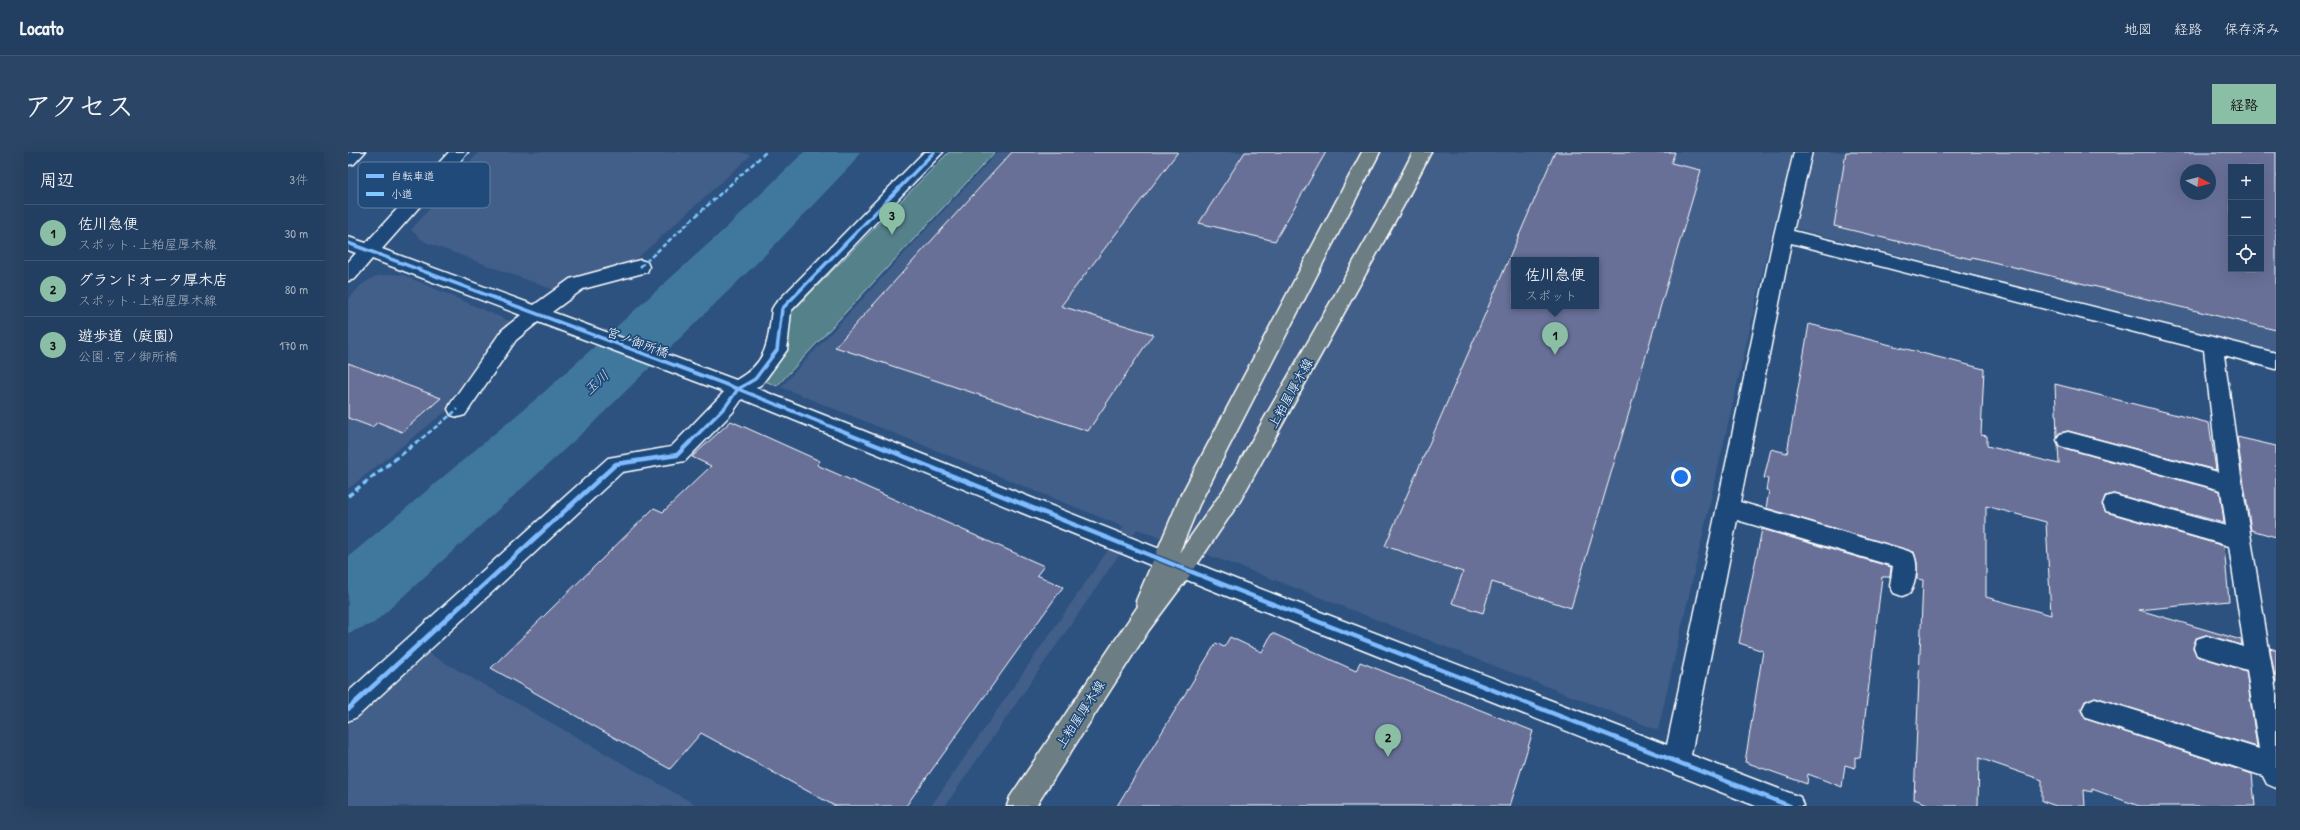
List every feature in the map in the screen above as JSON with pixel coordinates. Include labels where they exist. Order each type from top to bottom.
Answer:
[{"type":"main road","name":"上粕屋厚木線","points":[[1172,564],[1188,504],[1371,152]]},
{"type":"main road","name":"上粕屋厚木線","points":[[1020,806],[1140,622],[1172,564],[1232,495],[1396,203],[1422,152]]},
{"type":"street","points":[[348,160],[356,152]]},
{"type":"street","points":[[450,162],[459,152]]},
{"type":"street","points":[[348,708],[616,464],[677,455],[726,406],[731,386],[755,379],[777,350],[782,309],[934,152]]},
{"type":"street","points":[[1677,761],[1783,235],[1804,152]]},
{"type":"street","points":[[348,274],[408,208]]},
{"type":"street","points":[[1783,235],[2276,361]]},
{"type":"street","name":"宮ノ御所橋","points":[[348,243],[540,316],[731,386],[1172,564],[1790,806]]},
{"type":"street","points":[[458,409],[509,335],[540,316],[577,284],[640,268]]},
{"type":"street","points":[[2095,710],[2275,771],[2239,539],[2213,345]]},
{"type":"street","points":[[2068,440],[2231,484]]},
{"type":"street","points":[[2114,504],[2239,539]]},
{"type":"street","points":[[1728,508],[1905,560],[1902,586]]},
{"type":"street","points":[[2206,647],[2258,662]]},
{"type":"shaded area","points":[[479,152],[739,152],[751,155],[632,263],[576,276],[557,291],[425,242],[411,230],[430,208],[490,208],[490,162],[470,162]]},
{"type":"shaded area","points":[[998,152],[2276,152],[2276,352],[1774,223],[1658,730],[1265,576],[1137,529],[945,806],[931,806],[1124,527],[781,387]]},
{"type":"shaded area","points":[[391,274],[403,275],[516,324],[450,408],[348,489],[348,300],[361,285],[374,277]]},
{"type":"shaded area","points":[[426,652],[698,806],[348,806],[348,724]]},
{"type":"green space","points":[[949,152],[995,152],[777,386],[760,379],[785,319]]},
{"type":"building","points":[[1012,152],[1178,152],[1061,306],[1153,334],[1088,431],[835,347]]},
{"type":"building","points":[[1245,152],[1326,152],[1275,241],[1199,223]]},
{"type":"building","points":[[1555,152],[1675,152],[1671,163],[1701,170],[1571,608],[1492,582],[1483,613],[1452,603],[1463,572],[1385,546]]},
{"type":"building","points":[[1846,152],[2276,152],[2276,330],[1972,257],[1971,259],[1834,226]]},
{"type":"building","points":[[1809,324],[1984,369],[1981,435],[1987,436],[1987,446],[2059,464],[2058,445],[2060,447],[2220,491],[2224,523],[2114,494],[2105,496],[2102,505],[2106,512],[2224,546],[2229,601],[2139,610],[2241,640],[2242,645],[2206,635],[2196,638],[2193,648],[2197,656],[2246,671],[2257,747],[2095,697],[2085,701],[2081,711],[2086,719],[2252,774],[2255,806],[2139,806],[2092,789],[2092,792],[2084,790],[2085,806],[2056,806],[2042,801],[2042,780],[1979,758],[1978,806],[1933,806],[1914,799],[1923,580],[1917,579],[1917,563],[1914,552],[1766,508],[1769,491],[1766,490],[1768,479],[1764,478],[1771,449],[1787,453]],"holes":[[[1986,506],[2046,522],[2051,615],[1986,597]]]},
{"type":"building","points":[[348,363],[441,398],[402,432],[378,422],[372,427],[348,418]]},
{"type":"building","points":[[2055,384],[2209,423],[2216,470],[2068,431],[2060,433],[2057,436]]},
{"type":"building","points":[[731,421],[820,461],[817,465],[1044,566],[1037,575],[1063,587],[906,806],[835,806],[701,733],[670,769],[491,668],[654,508],[663,512],[711,466],[692,457]]},
{"type":"building","points":[[2237,437],[2276,446],[2276,537],[2251,530]]},
{"type":"building","points":[[1762,529],[1891,567],[1890,577],[1882,577],[1860,758],[1855,757],[1855,768],[1845,765],[1842,787],[1808,774],[1807,784],[1745,762],[1763,651],[1739,643]]},
{"type":"building","points":[[1272,633],[1356,671],[1360,662],[1533,731],[1510,806],[1117,806],[1216,643],[1224,647],[1230,637],[1262,652]]},
{"type":"building","points":[[2270,648],[2276,650],[2276,684]]},
{"type":"waterway","name":"玉川","points":[[348,601],[566,410],[747,240],[834,152]]},
{"type":"marked path","points":[[640,267],[766,152]]},
{"type":"marked path","points":[[348,496],[458,409]]},
{"type":"cycle path","points":[[348,709],[616,464],[677,455],[726,406],[738,389],[755,379],[777,350],[782,309],[934,152]]},
{"type":"cycle path","points":[[348,243],[738,389],[1237,590],[1790,806]]},
{"type":"place","name":"遊歩道（庭園）","points":[[892,235]]},
{"type":"place","name":"佐川急便","points":[[1555,355]]},
{"type":"place","name":"グランドオータ厚木店","points":[[1388,757]]}]
